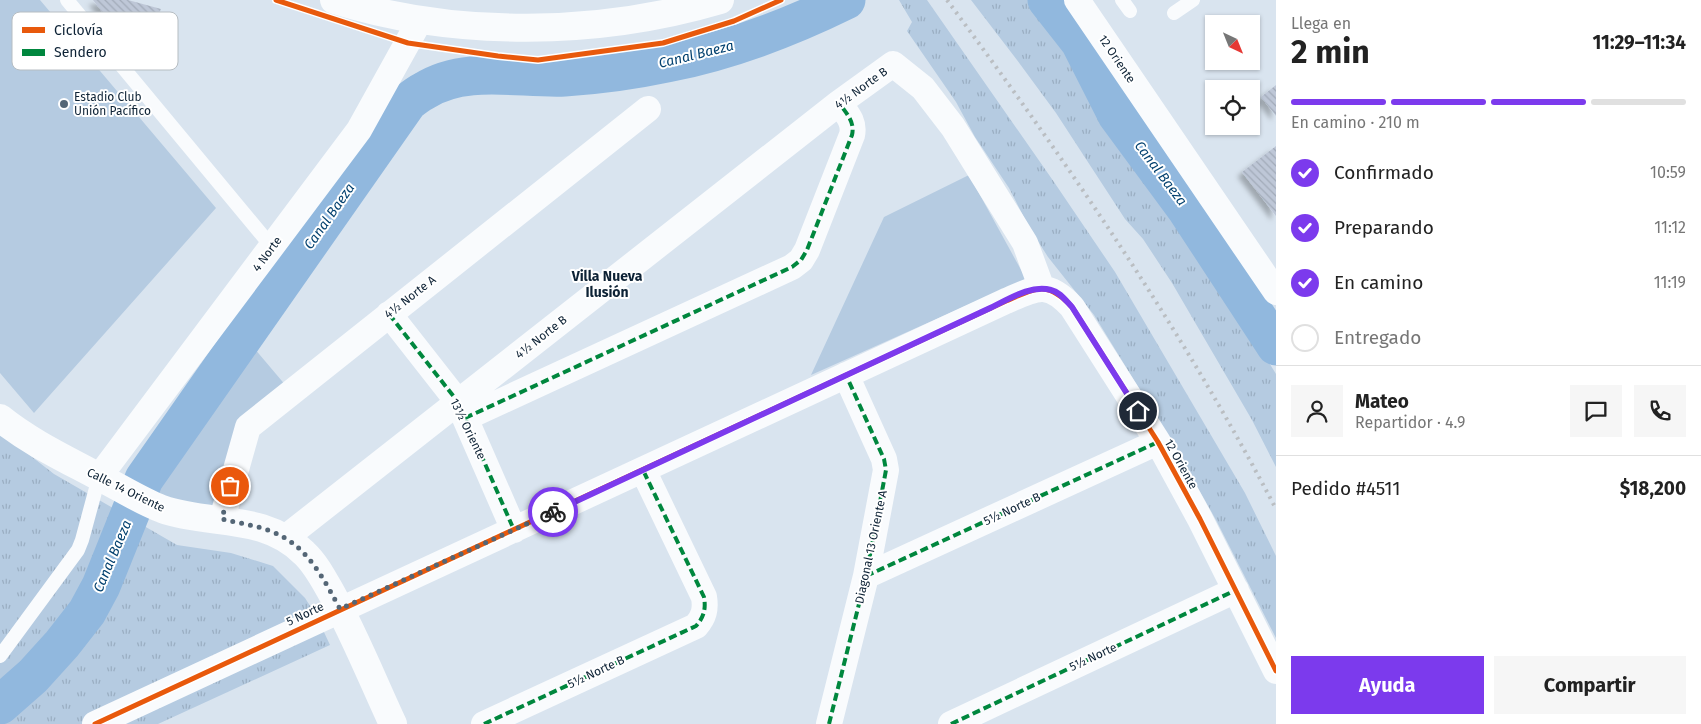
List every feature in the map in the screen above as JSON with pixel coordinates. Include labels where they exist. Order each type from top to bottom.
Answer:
[{"type":"street","points":[[334,0],[420,20],[507,27],[622,22],[662,15],[720,0]]},
{"type":"street","name":"12 Oriente","points":[[1077,0],[1276,292]]},
{"type":"street","name":"4 Norte","points":[[99,477],[359,130],[420,20]]},
{"type":"street","name":"4½ Norte B","points":[[285,538],[462,410],[839,103],[893,64],[923,88],[953,127],[1025,243],[1042,289]]},
{"type":"street","points":[[462,410],[792,267],[801,260],[807,250],[854,128],[852,121],[839,103]]},
{"type":"street","name":"4½ Norte A","points":[[222,519],[248,427],[648,109]]},
{"type":"street","name":"12 Oriente","points":[[1042,289],[1052,290],[1062,296],[1072,307],[1158,442],[1200,519],[1276,671]]},
{"type":"street","name":"5 Norte","points":[[95,724],[1014,297],[1033,290],[1042,289]]},
{"type":"street","name":"13½ Oriente","points":[[389,314],[462,410],[514,530]]},
{"type":"street","name":"Diagonal 13 Oriente A","points":[[829,724],[866,576],[886,470],[884,460],[846,375]]},
{"type":"street","name":"Calle 14 Oriente","points":[[0,418],[34,444],[161,509],[190,516],[222,519],[260,527],[285,538],[306,554],[315,565],[340,609],[393,724]]},
{"type":"street","name":"5½ Norte B","points":[[866,576],[1158,442]]},
{"type":"street","name":"5½ Norte B","points":[[484,724],[696,626],[701,620],[704,614],[704,598],[643,470]]},
{"type":"street","name":"5½ Norte","points":[[950,724],[1236,590]]},
{"type":"lane","points":[[67,0],[77,12]]},
{"type":"lane","points":[[1174,13],[1193,0]]},
{"type":"lane","points":[[125,70],[272,247]]},
{"type":"lane","points":[[0,656],[78,550],[99,477]]},
{"type":"green space","name":"Estadio Club Unión Pacífico","points":[[0,0],[40,0],[50,12],[12,12],[12,70],[99,70],[216,208],[34,413],[0,373]]},
{"type":"green space","points":[[899,0],[927,0],[1115,272],[1245,493],[1276,556],[1276,638],[1216,520],[1176,449],[1094,315],[1048,257],[1029,227],[1009,188],[975,137],[956,102],[907,31],[912,22]]},
{"type":"green space","points":[[971,0],[1031,0],[1053,29],[1153,185],[1216,276],[1276,374],[1276,467],[1252,420],[1172,283],[1143,239],[1125,219],[1056,113]]},
{"type":"green space","points":[[969,175],[1026,279],[811,375],[884,217]]},
{"type":"green space","points":[[254,348],[287,387],[244,422],[218,511],[150,497],[193,430]]},
{"type":"green space","points":[[0,432],[54,474],[177,545],[231,553],[273,566],[305,598],[316,615],[330,645],[158,724],[0,724]]},
{"type":"building","points":[[93,0],[128,0],[161,9],[160,12],[102,12]]},
{"type":"building","points":[[1276,85],[1276,116],[1261,97]]},
{"type":"building","points":[[1276,146],[1276,216],[1242,172]]},
{"type":"waterway","name":"Canal Baeza","points":[[0,705],[33,676],[62,644],[87,612],[101,586],[144,479],[408,102],[420,93],[440,83],[457,78],[493,75],[565,77],[604,74],[690,58],[758,37],[803,20],[846,0]]},
{"type":"waterway","name":"Canal Baeza","points":[[1047,0],[1080,42],[1117,115],[1187,210],[1276,346]]},
{"type":"railway","points":[[947,0],[1036,123],[1121,248],[1202,376],[1276,509]]},
{"type":"marked path","points":[[465,418],[792,267],[801,260],[807,250],[852,135],[851,122],[839,103]]},
{"type":"marked path","points":[[389,314],[458,402],[514,530]]},
{"type":"marked path","points":[[829,724],[866,576],[886,470],[884,459],[846,375]]},
{"type":"marked path","points":[[866,576],[1158,442]]},
{"type":"marked path","points":[[484,724],[696,626],[703,616],[704,597],[643,470]]},
{"type":"marked path","points":[[951,724],[1236,590]]},
{"type":"cycle path","points":[[276,0],[408,43],[538,60],[663,43],[734,21],[781,0]]},
{"type":"cycle path","points":[[95,724],[1006,301],[1033,290],[1041,289],[1055,293],[1072,307],[1158,442],[1200,519],[1276,671]]},
{"type":"way so far","points":[[230,486],[222,519],[260,527],[296,545],[315,565],[340,609],[553,512]]},
{"type":"place","name":"Estadio Club Unión Pacífico","points":[[64,104]]},
{"type":"district","name":"Villa Nueva Ilusión","points":[[607,284]]},
{"type":"route","points":[[553,512],[988,309],[1033,290],[1052,290],[1062,296],[1072,307],[1138,411]]}]
